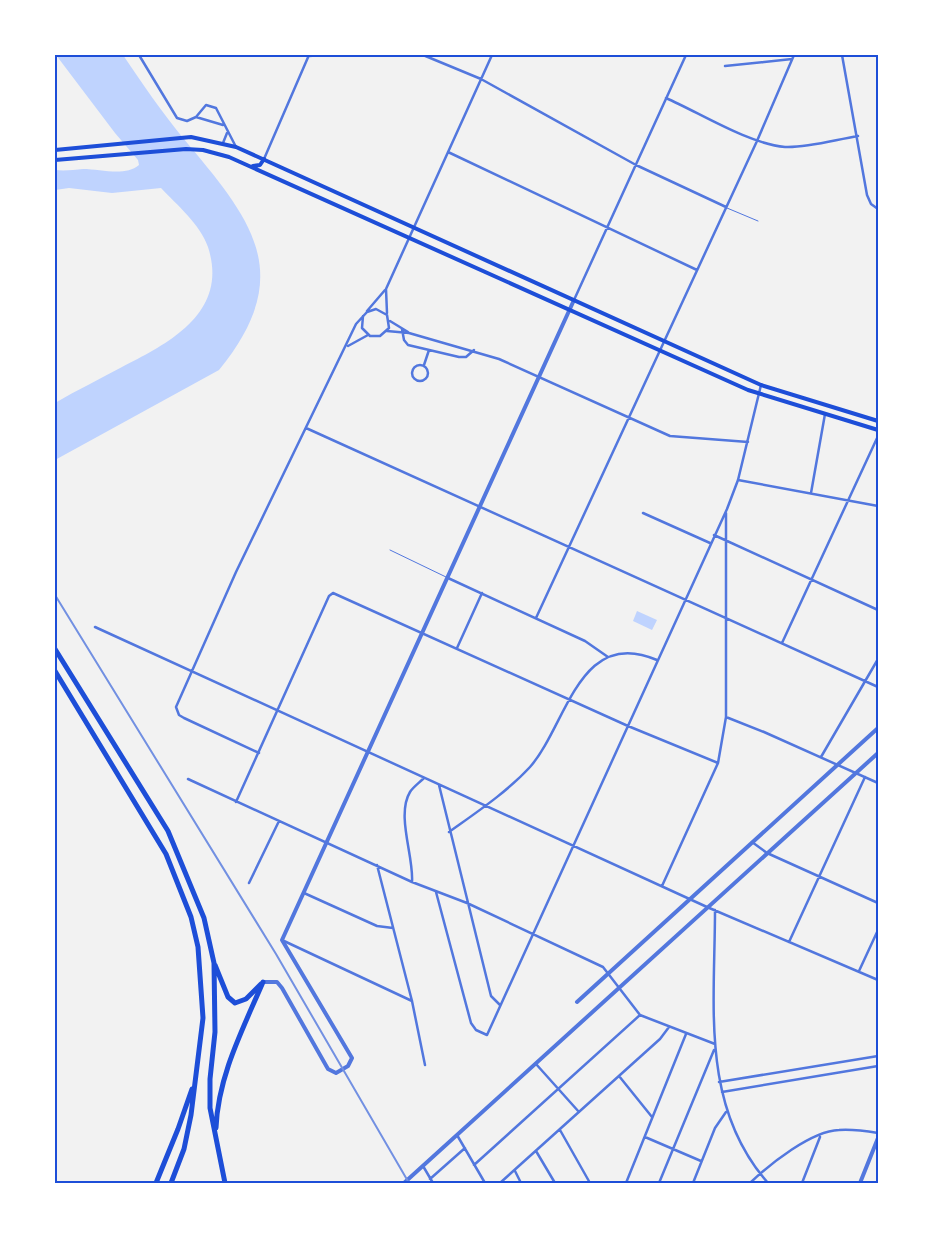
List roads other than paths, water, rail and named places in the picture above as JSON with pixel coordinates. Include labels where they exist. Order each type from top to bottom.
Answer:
[{"type":"highway","points":[[55,649],[170,835],[204,918],[214,963],[215,1032],[210,1094],[216,1141],[225,1183]]},
{"type":"highway","points":[[55,671],[166,854],[181,887],[198,947],[202,981],[203,1018],[184,1149],[172,1183]]},
{"type":"highway","points":[[214,963],[223,980],[228,997],[235,1003],[246,999],[263,982]]},
{"type":"highway","points":[[216,1141],[216,1111],[226,1071],[263,982]]},
{"type":"highway","points":[[156,1183],[178,1129],[195,1079]]},
{"type":"main road","points":[[55,150],[196,138],[236,147],[761,384],[878,421]]},
{"type":"main road","points":[[55,160],[202,150],[229,157],[761,395],[878,430]]},
{"type":"main road","points":[[251,166],[260,165],[264,160]]},
{"type":"street","points":[[139,55],[177,118],[187,121],[196,117],[203,107],[210,104],[216,108],[223,125],[236,147]]},
{"type":"street","points":[[264,160],[309,56],[322,55]]},
{"type":"street","points":[[423,55],[481,79],[636,165],[726,208]]},
{"type":"street","points":[[259,753],[179,715],[176,707],[190,671],[306,428],[347,347],[356,324],[386,290],[492,55]]},
{"type":"street","points":[[282,940],[686,55]]},
{"type":"street","points":[[536,618],[757,141],[794,55]]},
{"type":"street","points":[[842,55],[858,136],[867,195],[870,204],[878,209]]},
{"type":"street","points":[[725,66],[792,59]]},
{"type":"street","points":[[666,98],[757,141],[786,147],[858,136]]},
{"type":"street","points":[[196,117],[223,125]]},
{"type":"street","points":[[223,143],[227,131]]},
{"type":"street","points":[[448,152],[697,270]]},
{"type":"street","points":[[347,347],[358,338],[368,334],[378,337],[387,331],[390,321],[386,290]]},
{"type":"street","points":[[367,312],[376,308],[388,315]]},
{"type":"street","points":[[363,316],[362,324],[368,334]]},
{"type":"street","points":[[390,321],[409,333],[474,350],[670,436],[748,442]]},
{"type":"street","points":[[402,329],[405,343],[429,350],[466,357],[474,350]]},
{"type":"street","points":[[387,331],[402,334],[409,333]]},
{"type":"street","points":[[424,365],[416,366],[413,370],[412,375],[418,380],[423,380],[427,377],[428,372],[424,365],[429,350]]},
{"type":"street","points":[[436,892],[471,1023],[476,1030],[487,1035],[727,509],[738,480],[761,395],[761,384]]},
{"type":"street","points":[[811,494],[825,414]]},
{"type":"street","points":[[306,428],[878,687]]},
{"type":"street","points":[[782,643],[878,436]]},
{"type":"street","points":[[738,480],[878,506]]},
{"type":"street","points":[[662,886],[718,763],[726,717],[727,509]]},
{"type":"street","points":[[643,513],[710,543]]},
{"type":"street","points":[[714,535],[878,610]]},
{"type":"street","points":[[447,577],[586,642],[608,657]]},
{"type":"street","points":[[236,802],[329,596],[333,593],[569,700],[718,763]]},
{"type":"street","points":[[456,649],[482,593]]},
{"type":"street","points":[[95,627],[707,907],[878,980]]},
{"type":"street","points":[[449,832],[516,781],[541,753],[569,700],[587,671],[608,657],[644,655],[657,660]]},
{"type":"street","points":[[821,757],[878,659]]},
{"type":"street","points":[[726,717],[821,757],[878,784]]},
{"type":"street","points":[[577,1002],[878,728]]},
{"type":"street","points":[[404,1183],[619,990],[707,907],[878,753]]},
{"type":"street","points":[[789,942],[865,777]]},
{"type":"street","points":[[412,882],[413,870],[406,836],[406,804],[410,792],[424,778]]},
{"type":"street","points":[[188,780],[412,882],[467,903],[603,967],[640,1015],[715,1046]]},
{"type":"street","points":[[439,785],[449,832],[491,996],[500,1006]]},
{"type":"street","points":[[250,883],[279,821]]},
{"type":"street","points":[[752,842],[767,853],[878,903]]},
{"type":"street","points":[[377,865],[412,1001],[425,1065]]},
{"type":"street","points":[[304,893],[377,926],[393,928]]},
{"type":"street","points":[[715,910],[715,1046],[720,1082],[726,1112],[739,1141],[768,1183]]},
{"type":"street","points":[[859,971],[878,930]]},
{"type":"street","points":[[263,982],[277,982],[282,988],[328,1069],[336,1073],[348,1066],[352,1058],[282,940]]},
{"type":"street","points":[[282,940],[412,1001]]},
{"type":"street","points":[[474,1165],[640,1015]]},
{"type":"street","points":[[500,1183],[660,1039],[669,1027]]},
{"type":"street","points":[[626,1183],[686,1034]]},
{"type":"street","points":[[659,1183],[715,1046]]},
{"type":"street","points":[[720,1082],[878,1056]]},
{"type":"street","points":[[536,1064],[579,1112]]},
{"type":"street","points":[[722,1092],[878,1066]]},
{"type":"street","points":[[619,1076],[652,1117]]},
{"type":"street","points":[[693,1183],[715,1128],[726,1112]]},
{"type":"street","points":[[560,1130],[590,1183]]},
{"type":"street","points":[[750,1183],[760,1173],[798,1145],[821,1135],[838,1130],[878,1133]]},
{"type":"street","points":[[457,1135],[485,1183]]},
{"type":"street","points":[[802,1183],[821,1135]]},
{"type":"street","points":[[645,1137],[702,1161]]},
{"type":"street","points":[[860,1183],[878,1138]]},
{"type":"street","points":[[430,1179],[465,1148]]},
{"type":"street","points":[[536,1151],[555,1183]]},
{"type":"street","points":[[423,1166],[433,1183]]},
{"type":"street","points":[[514,1171],[521,1183]]},
{"type":"lane","points":[[726,208],[758,221]]},
{"type":"lane","points":[[390,550],[447,577]]},
{"type":"water","points":[[56,55],[123,55],[167,118],[207,167],[245,221],[256,248],[260,275],[256,304],[243,336],[219,370],[55,460],[55,403],[140,358],[176,336],[203,307],[210,290],[212,270],[208,247],[200,230],[161,188],[112,193],[69,188],[55,190],[55,170],[83,169],[120,172],[133,169],[139,165],[138,160],[115,133]]},
{"type":"water","points":[[637,611],[657,620],[652,630],[633,621]]},
{"type":"railway","points":[[55,595],[276,954],[409,1183]]}]
